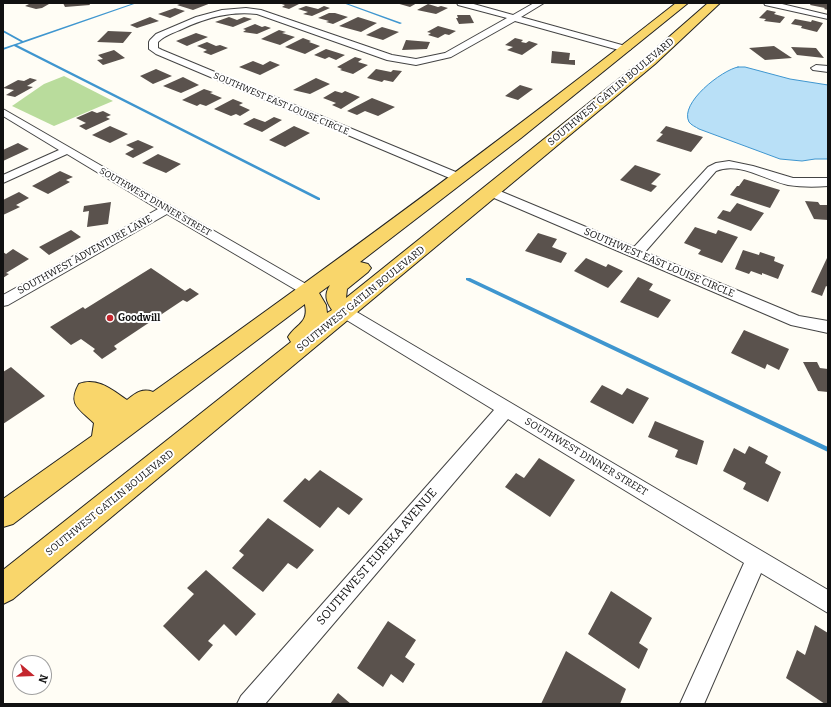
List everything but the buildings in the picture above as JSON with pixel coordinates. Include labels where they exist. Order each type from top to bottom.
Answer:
[{"type":"main road","points":[[3,515],[426,204],[683,3]]},
{"type":"main road","name":"SOUTHWEST GATLIN BOULEVARD","points":[[3,589],[203,428],[491,192],[650,61],[715,3]]},
{"type":"main road","points":[[345,312],[340,307],[335,297],[340,285],[409,231],[426,204]]},
{"type":"main road","points":[[203,428],[222,399],[313,325],[317,318],[316,302],[308,290]]},
{"type":"main road","points":[[102,442],[107,423],[106,419],[86,402],[87,390],[98,392],[120,409],[130,411],[235,335],[271,318]]},
{"type":"street","points":[[461,3],[626,49]]},
{"type":"street","points":[[513,18],[540,3]]},
{"type":"street","points":[[768,3],[828,17]]},
{"type":"street","name":"SOUTHWEST EAST LOUISE CIRCLE","points":[[459,178],[159,52],[154,49],[153,42],[159,36],[225,10],[247,10],[258,12],[390,58],[416,62],[448,55],[513,18]]},
{"type":"street","points":[[816,68],[828,69]]},
{"type":"street","name":"SOUTHWEST DINNER STREET","points":[[3,112],[308,290]]},
{"type":"street","points":[[3,179],[67,150]]},
{"type":"street","points":[[637,253],[712,169],[722,164],[743,167],[797,183],[811,184],[828,182]]},
{"type":"street","name":"SOUTHWEST EAST LOUISE CIRCLE","points":[[491,192],[796,321],[828,327]]},
{"type":"street","name":"SOUTHWEST ADVENTURE LANE","points":[[3,301],[167,209]]},
{"type":"street","name":"SOUTHWEST DINNER STREET","points":[[345,312],[828,602]]},
{"type":"street","name":"SOUTHWEST EUREKA AVENUE","points":[[249,704],[506,409]]},
{"type":"street","points":[[692,704],[757,559]]},
{"type":"green space","points":[[64,76],[113,101],[54,126],[12,106],[44,84]]},
{"type":"water","points":[[738,67],[745,67],[790,79],[828,85],[828,159],[802,161],[780,159],[699,129],[689,122],[688,114],[690,106],[704,88],[722,74]]},
{"type":"waterway","points":[[14,45],[136,3]]},
{"type":"waterway","points":[[344,3],[401,23]]},
{"type":"waterway","points":[[3,31],[23,42]]},
{"type":"waterway","points":[[3,49],[14,45]]},
{"type":"waterway","points":[[14,45],[319,199]]},
{"type":"waterway","points":[[468,279],[828,450]]},
{"type":"place","name":"Goodwill","points":[[110,318]]}]
